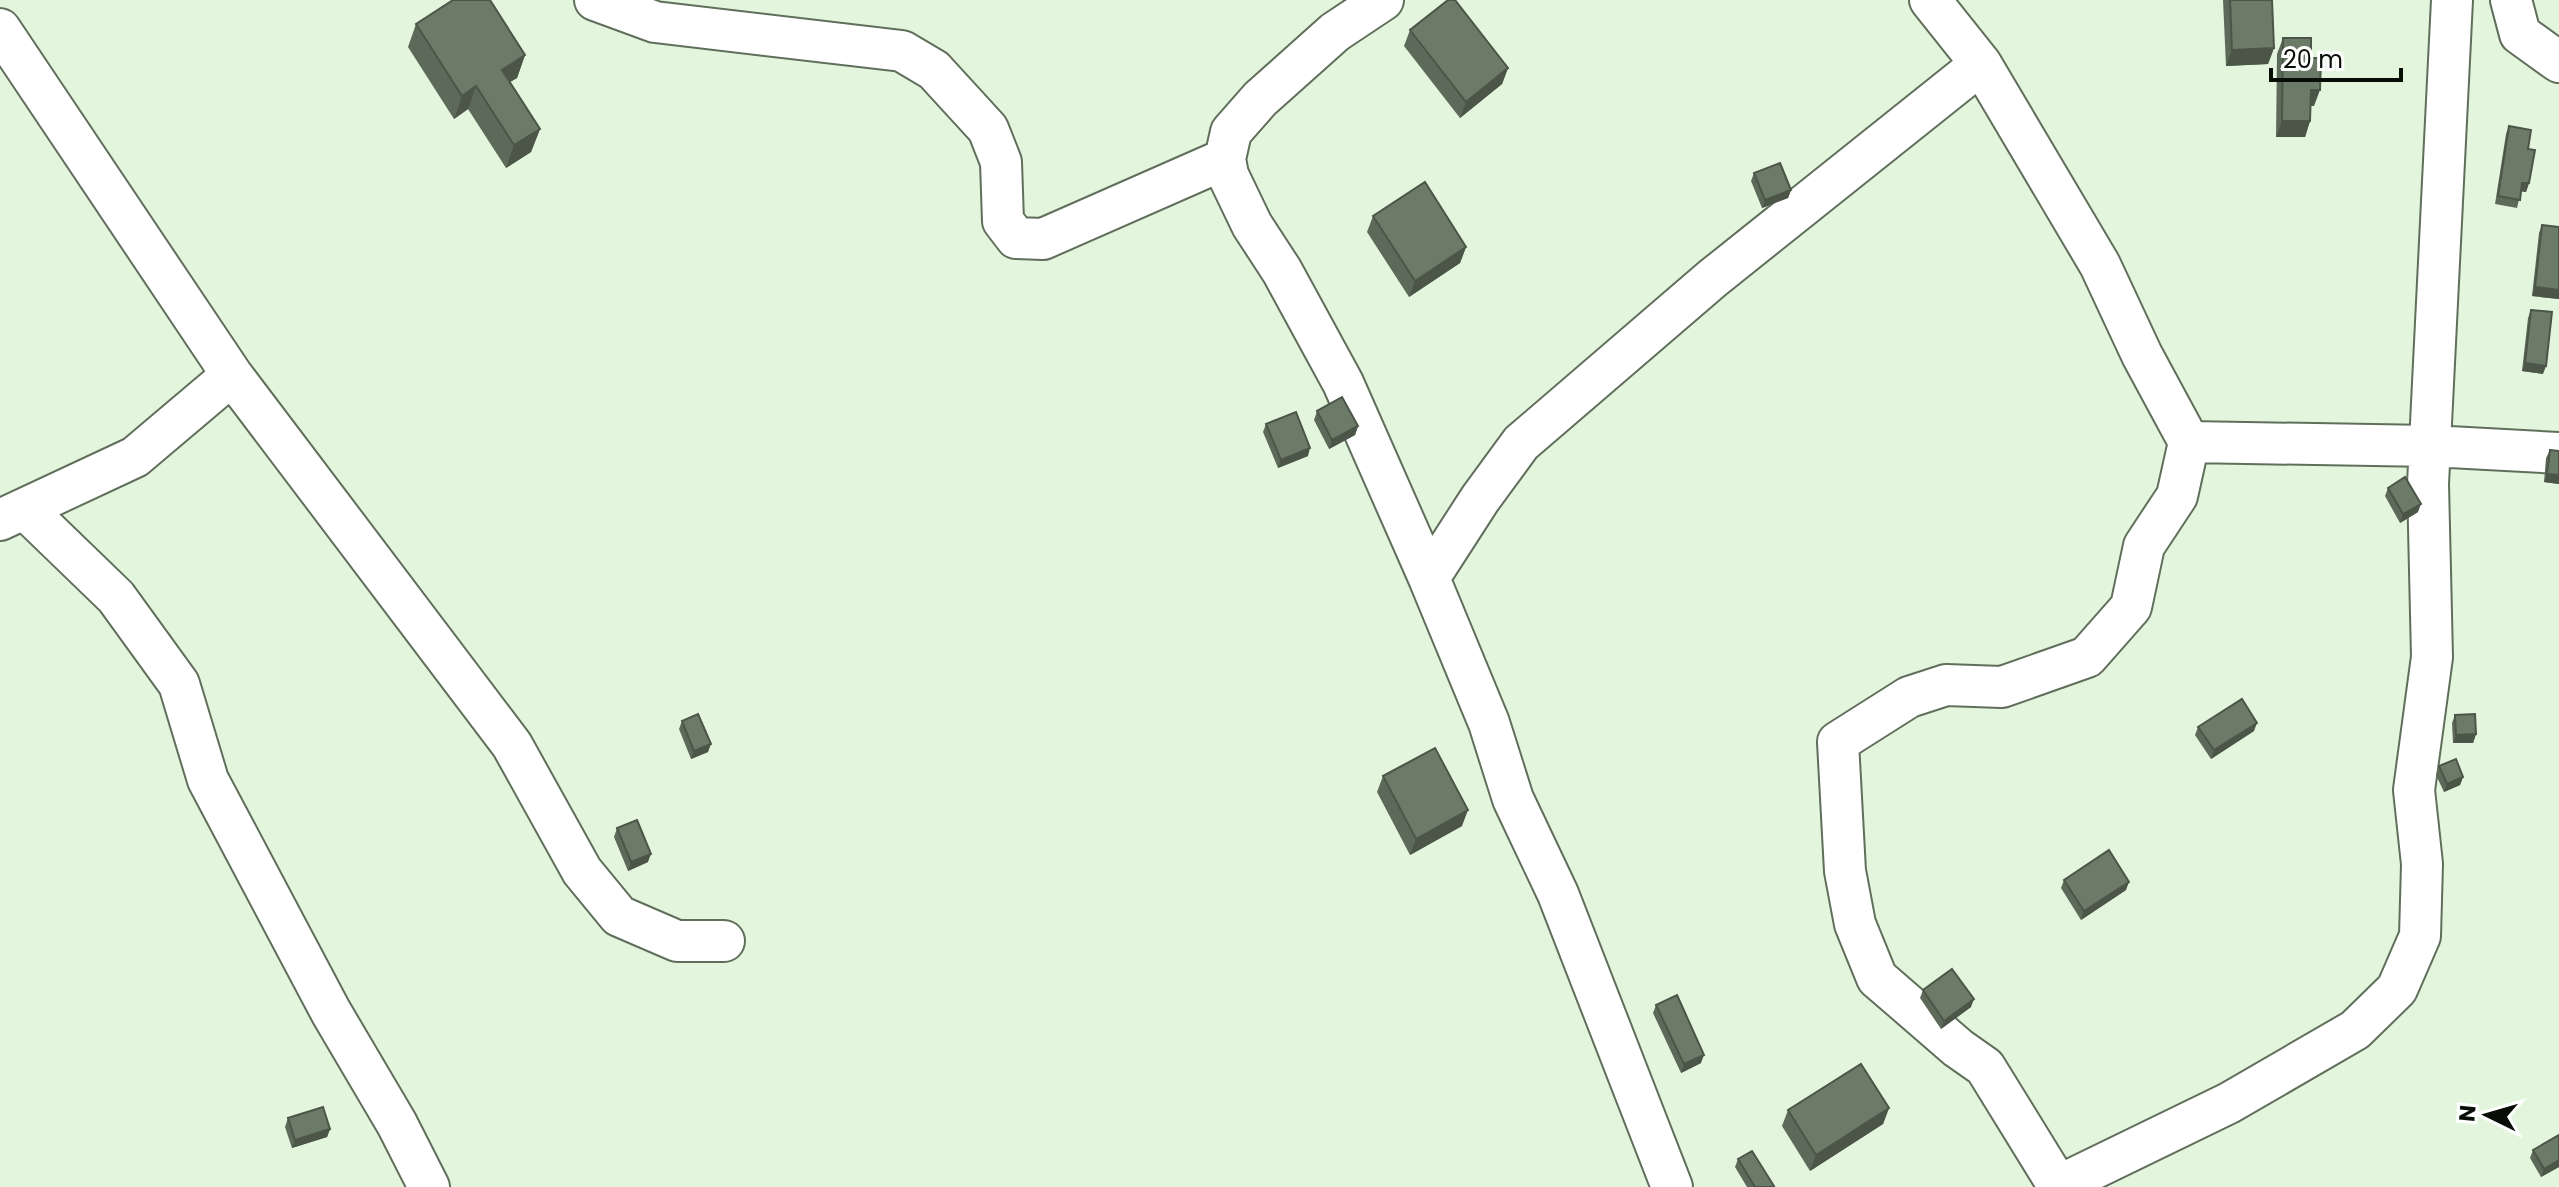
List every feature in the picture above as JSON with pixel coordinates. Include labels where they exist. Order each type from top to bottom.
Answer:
[{"type":"street","points":[[595,0],[655,22],[902,51],[934,70],[988,129],[1001,162],[1003,221],[1016,238],[1043,239],[1225,159]]},
{"type":"street","points":[[1383,0],[1335,32],[1260,99],[1231,132],[1225,159],[1228,175],[1252,225],[1282,271],[1343,383],[1429,578],[1489,723],[1513,799],[1558,894],[1672,1187]]},
{"type":"street","points":[[1930,0],[1981,64],[2100,265],[2142,355],[2189,442],[2177,496],[2144,546],[2131,607],[2087,657],[2002,687],[1946,685],[1909,697],[1838,742],[1845,871],[1855,924],[1877,978],[1958,1048],[1985,1067],[2058,1187],[2229,1103],[2355,1030],[2397,989],[2420,936],[2422,864],[2414,790],[2432,657],[2428,484],[2452,0]]},
{"type":"street","points":[[2511,0],[2520,34],[2559,62]]},
{"type":"street","points":[[0,29],[16,81],[232,375],[512,745],[582,871],[619,916],[677,941],[724,941]]},
{"type":"street","points":[[1429,578],[1521,443],[1713,278],[1981,64]]},
{"type":"street","points":[[232,375],[135,457],[13,515],[116,597],[179,684],[208,780],[331,1012],[397,1124],[429,1187]]},
{"type":"street","points":[[2189,442],[2431,446],[2559,453]]},
{"type":"building","points":[[453,0],[490,0],[525,55],[502,70],[540,129],[514,145],[476,86],[462,96],[416,24]]},
{"type":"building","points":[[1448,0],[1455,0],[1508,68],[1466,102],[1410,30]]},
{"type":"building","points":[[2230,0],[2272,0],[2274,48],[2232,50]]},
{"type":"building","points":[[2283,38],[2311,38],[2311,58],[2321,58],[2320,90],[2311,90],[2310,121],[2282,121]]},
{"type":"building","points":[[2509,126],[2531,130],[2528,149],[2535,150],[2529,183],[2522,183],[2520,200],[2498,196]]},
{"type":"building","points":[[1780,163],[1791,190],[1765,200],[1754,173]]},
{"type":"building","points":[[1425,182],[1466,247],[1415,281],[1373,216]]},
{"type":"building","points":[[2542,225],[2559,227],[2559,290],[2535,287]]},
{"type":"building","points":[[2531,310],[2552,312],[2546,366],[2525,363]]},
{"type":"building","points":[[1342,397],[1358,426],[1332,440],[1317,411]]},
{"type":"building","points":[[1296,412],[1310,448],[1281,460],[1266,424]]},
{"type":"building","points":[[2550,450],[2559,451],[2559,475],[2547,474]]},
{"type":"building","points":[[2405,477],[2421,504],[2403,514],[2388,488]]},
{"type":"building","points":[[2242,699],[2257,723],[2214,750],[2198,727]]},
{"type":"building","points":[[698,714],[711,744],[694,751],[682,721]]},
{"type":"building","points":[[2475,714],[2476,734],[2456,735],[2455,715]]},
{"type":"building","points":[[1435,748],[1468,810],[1416,839],[1383,776]]},
{"type":"building","points":[[2456,759],[2463,777],[2447,784],[2439,766]]},
{"type":"building","points":[[637,820],[651,854],[631,862],[617,828]]},
{"type":"building","points":[[2109,850],[2129,882],[2084,911],[2064,880]]},
{"type":"building","points":[[1952,969],[1974,999],[1944,1021],[1923,990]]},
{"type":"building","points":[[1677,995],[1704,1055],[1684,1064],[1656,1005]]},
{"type":"building","points":[[1861,1064],[1889,1108],[1816,1155],[1788,1110]]},
{"type":"building","points":[[323,1107],[330,1129],[295,1140],[288,1118]]},
{"type":"building","points":[[2559,1135],[2559,1160],[2544,1169],[2533,1150]]},
{"type":"building","points":[[1752,1151],[1774,1186],[1755,1187],[1738,1159]]}]
